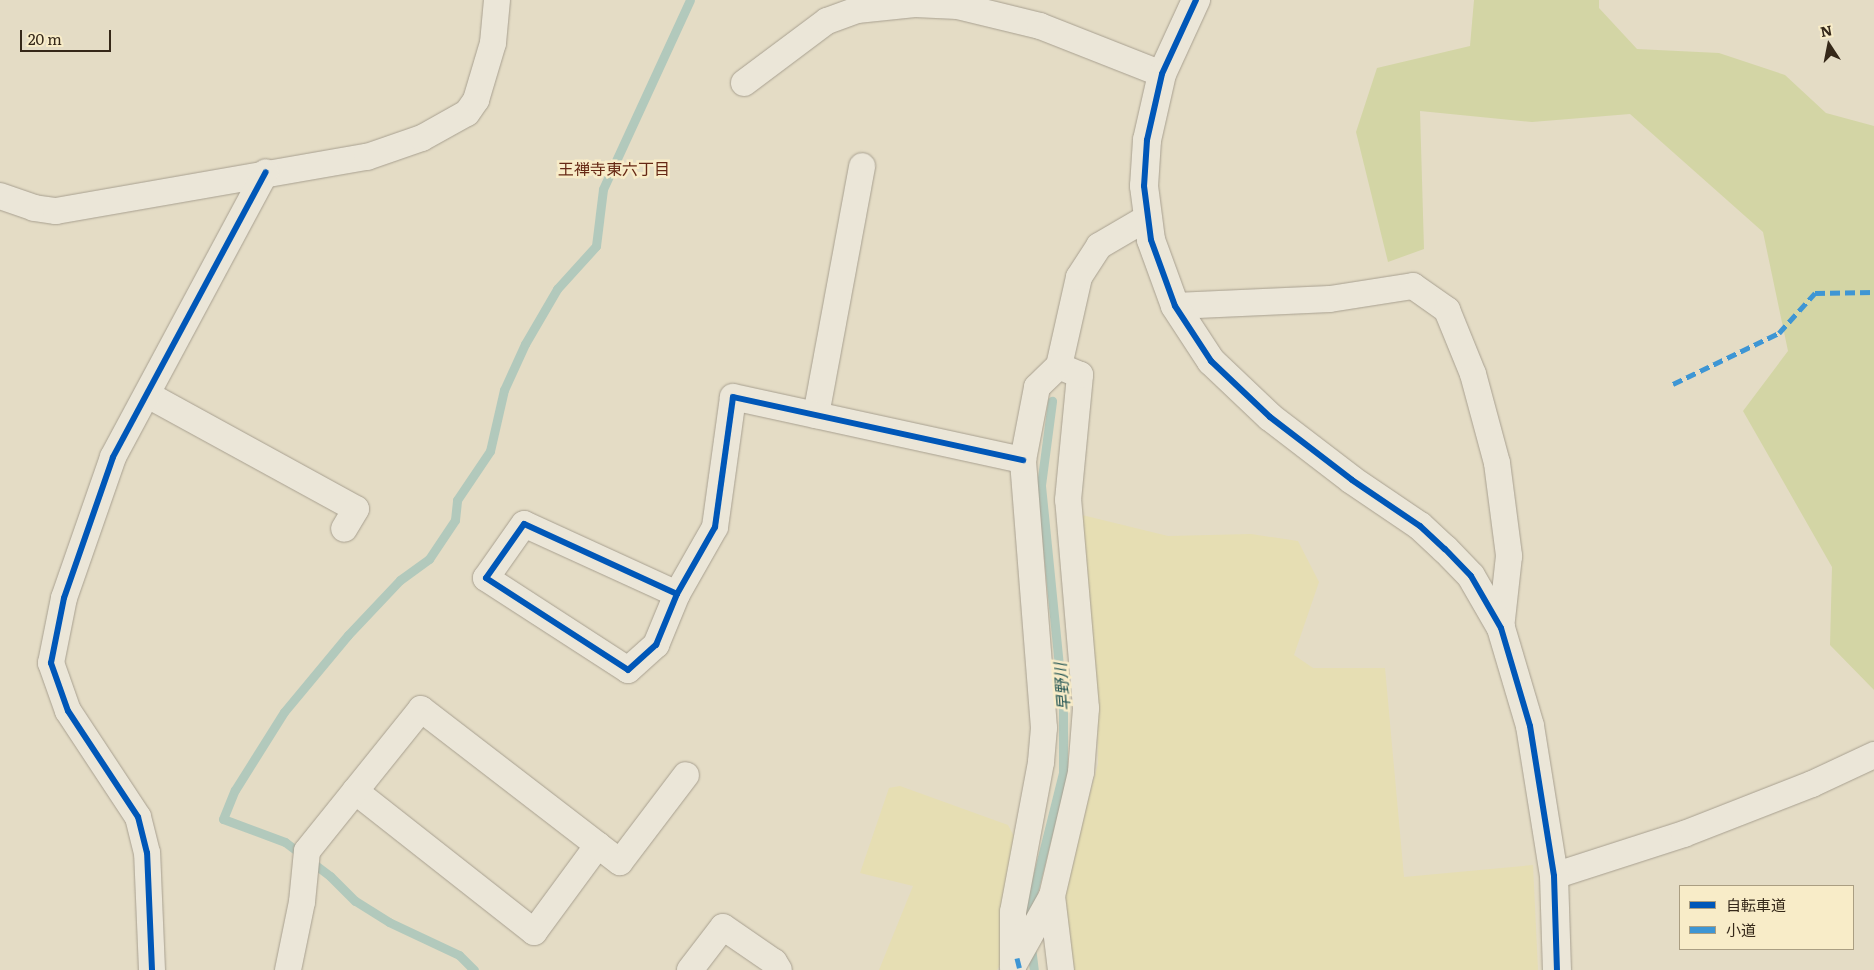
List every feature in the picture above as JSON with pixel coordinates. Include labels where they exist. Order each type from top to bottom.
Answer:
[{"type":"street","points":[[0,196],[34,208],[56,211],[266,172],[302,169],[367,157],[422,138],[467,113],[485,78],[493,44],[497,0]]},
{"type":"street","points":[[1196,0],[1162,74],[1147,140],[1144,186],[1147,218],[1151,240],[1175,306],[1211,361],[1270,417],[1352,480],[1420,526],[1445,549],[1471,576],[1501,628],[1530,726],[1554,876],[1557,970]]},
{"type":"street","points":[[744,83],[827,22],[857,10],[915,4],[958,6],[1040,26],[1162,74]]},
{"type":"street","points":[[816,415],[862,166]]},
{"type":"street","points":[[152,970],[147,853],[138,817],[68,711],[51,663],[64,598],[113,457],[148,395],[266,172]]},
{"type":"street","points":[[1014,965],[1013,912],[1041,762],[1044,728],[1022,460],[1037,387],[1059,366],[1079,277],[1099,246],[1147,218]]},
{"type":"street","points":[[1175,306],[1330,299],[1413,286],[1447,310],[1473,374],[1497,463],[1509,556],[1501,628]]},
{"type":"street","points":[[1014,965],[1047,908],[1081,772],[1086,708],[1068,500],[1080,375],[1059,366]]},
{"type":"street","points":[[148,395],[356,509],[344,529]]},
{"type":"street","points":[[677,594],[524,524],[486,578],[628,670],[656,645],[677,594],[715,527],[733,397],[1022,460]]},
{"type":"street","points":[[288,970],[302,902],[306,851],[421,709],[620,862],[686,775]]},
{"type":"street","points":[[1554,876],[1684,834],[1812,784],[1874,755]]},
{"type":"street","points":[[356,791],[534,932],[598,845]]},
{"type":"street","points":[[1047,908],[1061,970]]},
{"type":"street","points":[[690,970],[723,927],[774,962],[780,970]]},
{"type":"shaded area","points":[[1078,514],[1168,536],[1251,534],[1298,541],[1319,582],[1294,655],[1313,668],[1385,668],[1404,877],[1533,865],[1538,970],[1072,970],[1064,936],[1066,879],[1098,764],[1097,698]]},
{"type":"shaded area","points":[[900,786],[1008,825],[1018,844],[1004,959],[997,970],[879,970],[913,886],[860,873],[889,788]]},
{"type":"green space","points":[[1474,0],[1599,0],[1599,8],[1637,49],[1719,53],[1785,75],[1826,113],[1874,126],[1874,690],[1830,645],[1832,567],[1743,411],[1788,351],[1763,232],[1630,114],[1532,122],[1420,111],[1424,249],[1388,262],[1356,132],[1377,68],[1470,46]]},
{"type":"waterway","points":[[474,970],[459,955],[389,922],[355,901],[330,876],[285,842],[223,819],[235,790],[284,712],[348,635],[400,580],[429,559],[455,520],[457,500],[490,451],[504,390],[525,344],[557,289],[596,246],[603,189],[690,0]]},
{"type":"waterway","name":"早野川","points":[[1030,919],[1030,905],[1063,773],[1063,706],[1041,485],[1052,401]]},
{"type":"waterway","name":"早野川","points":[[1031,947],[1034,970]]},
{"type":"marked path","points":[[1673,384],[1779,333],[1815,293],[1874,292]]},
{"type":"marked path","points":[[1017,958],[1020,970]]},
{"type":"cycle path","points":[[1196,0],[1162,74],[1147,140],[1144,186],[1151,240],[1175,306],[1211,361],[1270,417],[1352,480],[1420,526],[1445,549],[1471,576],[1501,628],[1530,726],[1554,876],[1557,970]]},
{"type":"cycle path","points":[[152,970],[147,853],[138,817],[68,711],[51,663],[64,598],[113,457],[266,172]]},
{"type":"cycle path","points":[[677,594],[524,524],[486,578],[628,670],[656,645],[677,594],[715,527],[733,397],[1023,460]]},
{"type":"district","name":"王禅寺東六丁目","points":[[614,168]]}]
